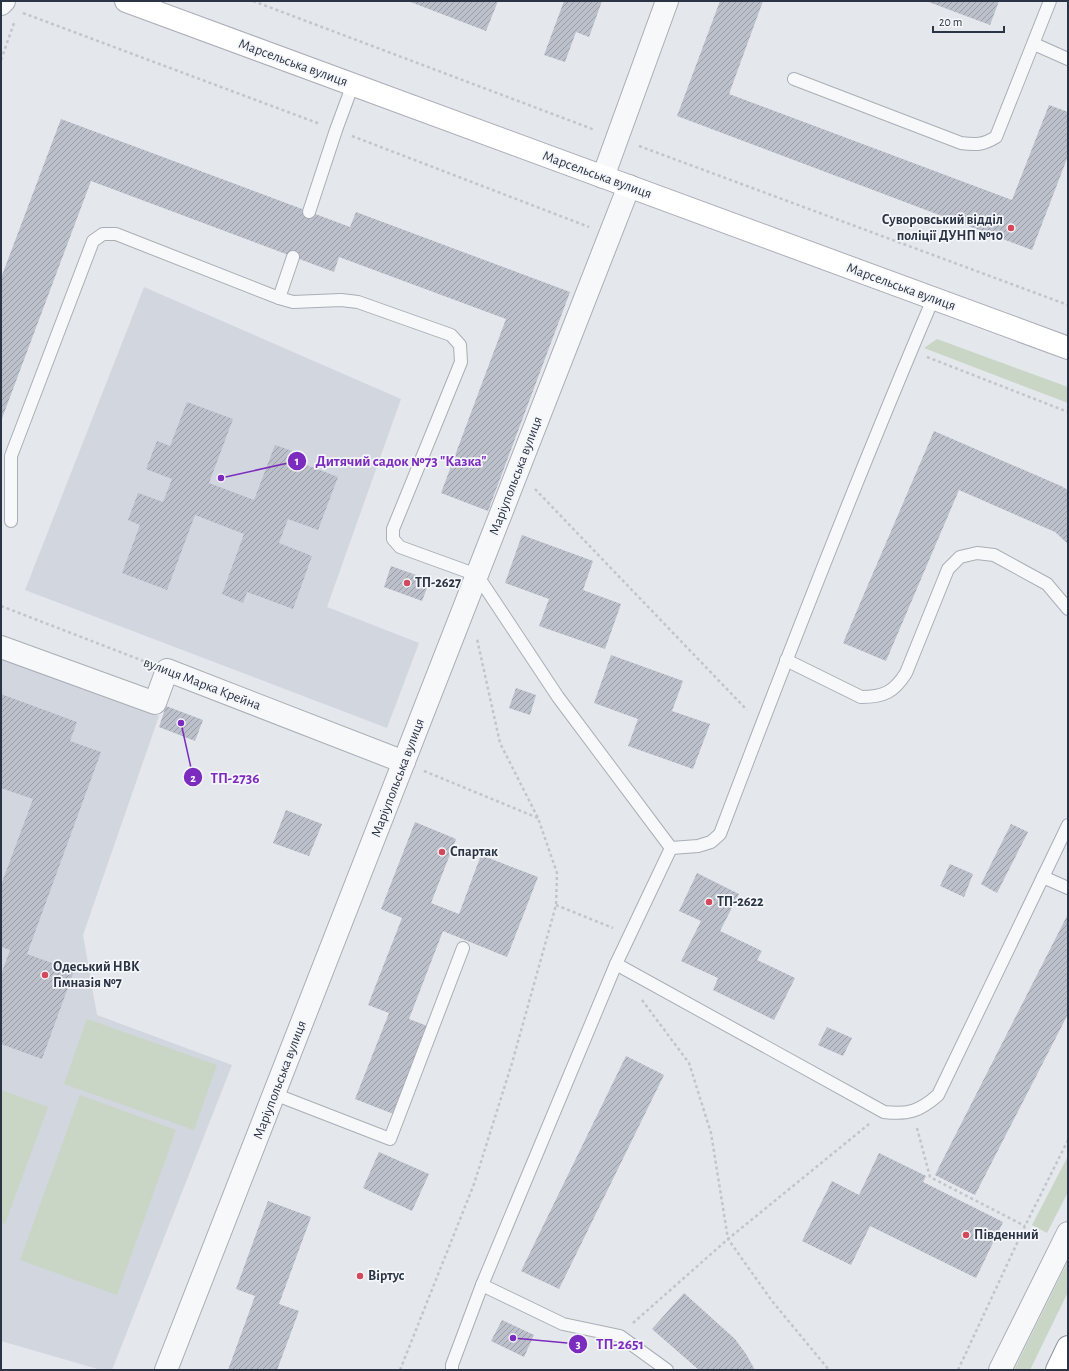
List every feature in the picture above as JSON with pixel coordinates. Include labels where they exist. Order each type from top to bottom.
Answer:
[{"type":"main road","name":"Марсельська вулиця","points":[[126,1],[1068,348]]},
{"type":"main road","points":[[1057,1370],[1068,1347]]},
{"type":"street","points":[[603,176],[667,1]]},
{"type":"street","name":"Маріупольська вулиця","points":[[166,1370],[629,186]]},
{"type":"street","points":[[1,647],[155,703],[167,670]]},
{"type":"street","name":"вулиця Марка Крейна","points":[[167,670],[404,762]]},
{"type":"street","points":[[1000,1370],[1068,1232]]},
{"type":"lane","points":[[794,78],[961,143],[974,145],[985,143],[996,137],[1050,1]]},
{"type":"lane","points":[[1034,44],[1068,59]]},
{"type":"lane","points":[[309,212],[353,84]]},
{"type":"lane","points":[[11,521],[11,456],[93,241],[103,234],[116,234],[279,298],[293,302],[341,300],[358,302],[451,335],[460,345],[461,362],[393,530],[393,539],[400,547],[477,575],[558,697],[671,848]]},
{"type":"lane","points":[[279,298],[293,257]]},
{"type":"lane","points":[[671,848],[698,846],[711,842],[720,834],[786,660],[933,299]]},
{"type":"lane","points":[[786,660],[861,697],[875,697],[888,693],[898,684],[906,673],[948,569],[960,557],[977,553],[994,555],[1047,584],[1068,609]]},
{"type":"lane","points":[[616,964],[884,1112],[898,1114],[913,1112],[927,1105],[938,1096],[1068,825]]},
{"type":"lane","points":[[452,1370],[452,1365],[482,1285],[616,964],[671,848]]},
{"type":"lane","points":[[1043,877],[1068,888]]},
{"type":"lane","points":[[274,1094],[390,1139],[463,948]]},
{"type":"lane","points":[[482,1285],[564,1324],[620,1336],[667,1370]]},
{"type":"path","points":[[253,1],[1068,305]]},
{"type":"path","points":[[1,60],[10,9],[336,130],[610,235]]},
{"type":"path","points":[[911,350],[1068,412]]},
{"type":"path","points":[[518,471],[761,724]]},
{"type":"path","name":"вулиця Марка Крейна","points":[[1,606],[167,670]]},
{"type":"path","points":[[400,1370],[474,1184],[512,1063],[556,905],[557,873],[538,818],[500,743],[476,636]]},
{"type":"path","points":[[404,762],[538,818]]},
{"type":"path","points":[[556,905],[630,935]]},
{"type":"path","points":[[638,995],[689,1063],[711,1133],[728,1239],[772,1301],[829,1370]]},
{"type":"path","points":[[620,1336],[728,1239],[884,1112]]},
{"type":"path","points":[[913,1112],[930,1177],[1025,1226]]},
{"type":"path","points":[[958,1370],[1025,1226],[1068,1140]]},
{"type":"shaded area","points":[[144,287],[401,399],[327,607],[419,643],[387,728],[25,590]]},
{"type":"shaded area","name":"Одеський НВК Гімназія №7","points":[[1,659],[159,716],[83,935],[97,1015],[232,1065],[112,1370],[101,1370],[1,1341]]},
{"type":"green space","points":[[937,339],[1068,387],[1068,403],[924,348]]},
{"type":"green space","points":[[87,1019],[217,1065],[194,1130],[64,1084]]},
{"type":"green space","points":[[1,1090],[48,1107],[5,1224],[1,1223]]},
{"type":"green space","points":[[80,1095],[176,1130],[117,1295],[20,1260]]},
{"type":"green space","points":[[1068,1156],[1068,1192],[1047,1233],[1032,1225]]},
{"type":"green space","points":[[1068,1261],[1068,1292],[1030,1370],[1014,1370]]},
{"type":"building","points":[[408,1],[498,1],[486,31]]},
{"type":"building","points":[[564,1],[602,1],[589,37],[576,32],[565,62],[544,55]]},
{"type":"building","points":[[720,1],[763,1],[729,94],[1012,200],[1049,105],[1068,112],[1068,156],[1032,250],[677,116]]},
{"type":"building","points":[[926,1],[999,1],[990,25]]},
{"type":"building","points":[[61,119],[350,227],[356,212],[570,292],[488,511],[441,493],[506,319],[339,257],[334,272],[91,181],[1,421],[1,278]]},
{"type":"building","points":[[187,402],[233,419],[209,483],[254,500],[275,445],[298,453],[296,461],[338,477],[318,530],[288,519],[279,543],[312,556],[293,609],[247,592],[243,603],[222,594],[244,534],[195,515],[167,590],[122,573],[140,525],[128,520],[138,493],[163,502],[172,479],[146,469],[157,441],[170,446]]},
{"type":"building","points":[[934,431],[1068,490],[1068,544],[1055,532],[959,490],[886,661],[843,643]]},
{"type":"building","points":[[522,535],[593,561],[583,590],[621,604],[605,649],[539,626],[549,599],[505,583]]},
{"type":"building","name":"ТП-2627","points":[[391,566],[430,580],[422,601],[384,587]]},
{"type":"building","points":[[611,655],[683,681],[672,711],[710,724],[693,769],[628,746],[638,719],[594,703]]},
{"type":"building","points":[[516,688],[536,695],[530,715],[509,708]]},
{"type":"building","points":[[1,694],[77,722],[70,741],[101,752],[27,954],[74,971],[42,1059],[1,1044],[1,975],[10,950],[1,947],[1,885],[33,799],[1,788]]},
{"type":"building","points":[[166,706],[203,720],[195,741],[159,727]]},
{"type":"building","points":[[286,810],[322,824],[309,856],[273,843]]},
{"type":"building","points":[[415,822],[456,839],[431,903],[459,914],[481,855],[538,877],[507,957],[443,931],[409,1019],[430,1027],[396,1115],[355,1099],[389,1013],[368,1005],[402,918],[381,909]]},
{"type":"building","points":[[1011,824],[1028,832],[997,893],[981,884]]},
{"type":"building","points":[[950,864],[973,874],[964,897],[940,886]]},
{"type":"building","points":[[697,873],[739,894],[720,931],[762,951],[757,960],[795,978],[774,1020],[713,990],[718,978],[681,961],[701,921],[679,911]]},
{"type":"building","points":[[1068,914],[1068,1014],[975,1195],[935,1175]]},
{"type":"building","points":[[827,1027],[852,1038],[843,1056],[818,1045]]},
{"type":"building","points":[[626,1056],[664,1075],[559,1289],[521,1271]]},
{"type":"building","points":[[379,1152],[429,1174],[412,1211],[363,1188]]},
{"type":"building","points":[[879,1153],[926,1176],[923,1182],[1003,1222],[976,1278],[870,1226],[851,1265],[802,1241],[832,1181],[859,1195]]},
{"type":"building","points":[[268,1201],[311,1217],[279,1304],[299,1311],[277,1370],[228,1370],[255,1296],[236,1289]]},
{"type":"building","points":[[684,1293],[735,1339],[755,1370],[699,1370],[652,1329]]},
{"type":"building","points":[[502,1320],[534,1335],[524,1357],[491,1341]]},
{"type":"place","name":"Суворовський відділ поліції ДУНП №10","points":[[1011,228]]},
{"type":"place","name":"Дитячий садок №73 \"Казка\"","points":[[221,478]]},
{"type":"place","name":"ТП-2627","points":[[407,583]]},
{"type":"place","name":"ТП-2736","points":[[181,723]]},
{"type":"place","name":"Спартак","points":[[442,852]]},
{"type":"place","name":"ТП-2622","points":[[709,902]]},
{"type":"place","name":"Одеський НВК Гімназія №7","points":[[45,975]]},
{"type":"place","name":"Пiвденний","points":[[966,1235]]},
{"type":"place","name":"Вiртус","points":[[360,1276]]},
{"type":"place","name":"ТП-2651","points":[[513,1338]]}]
